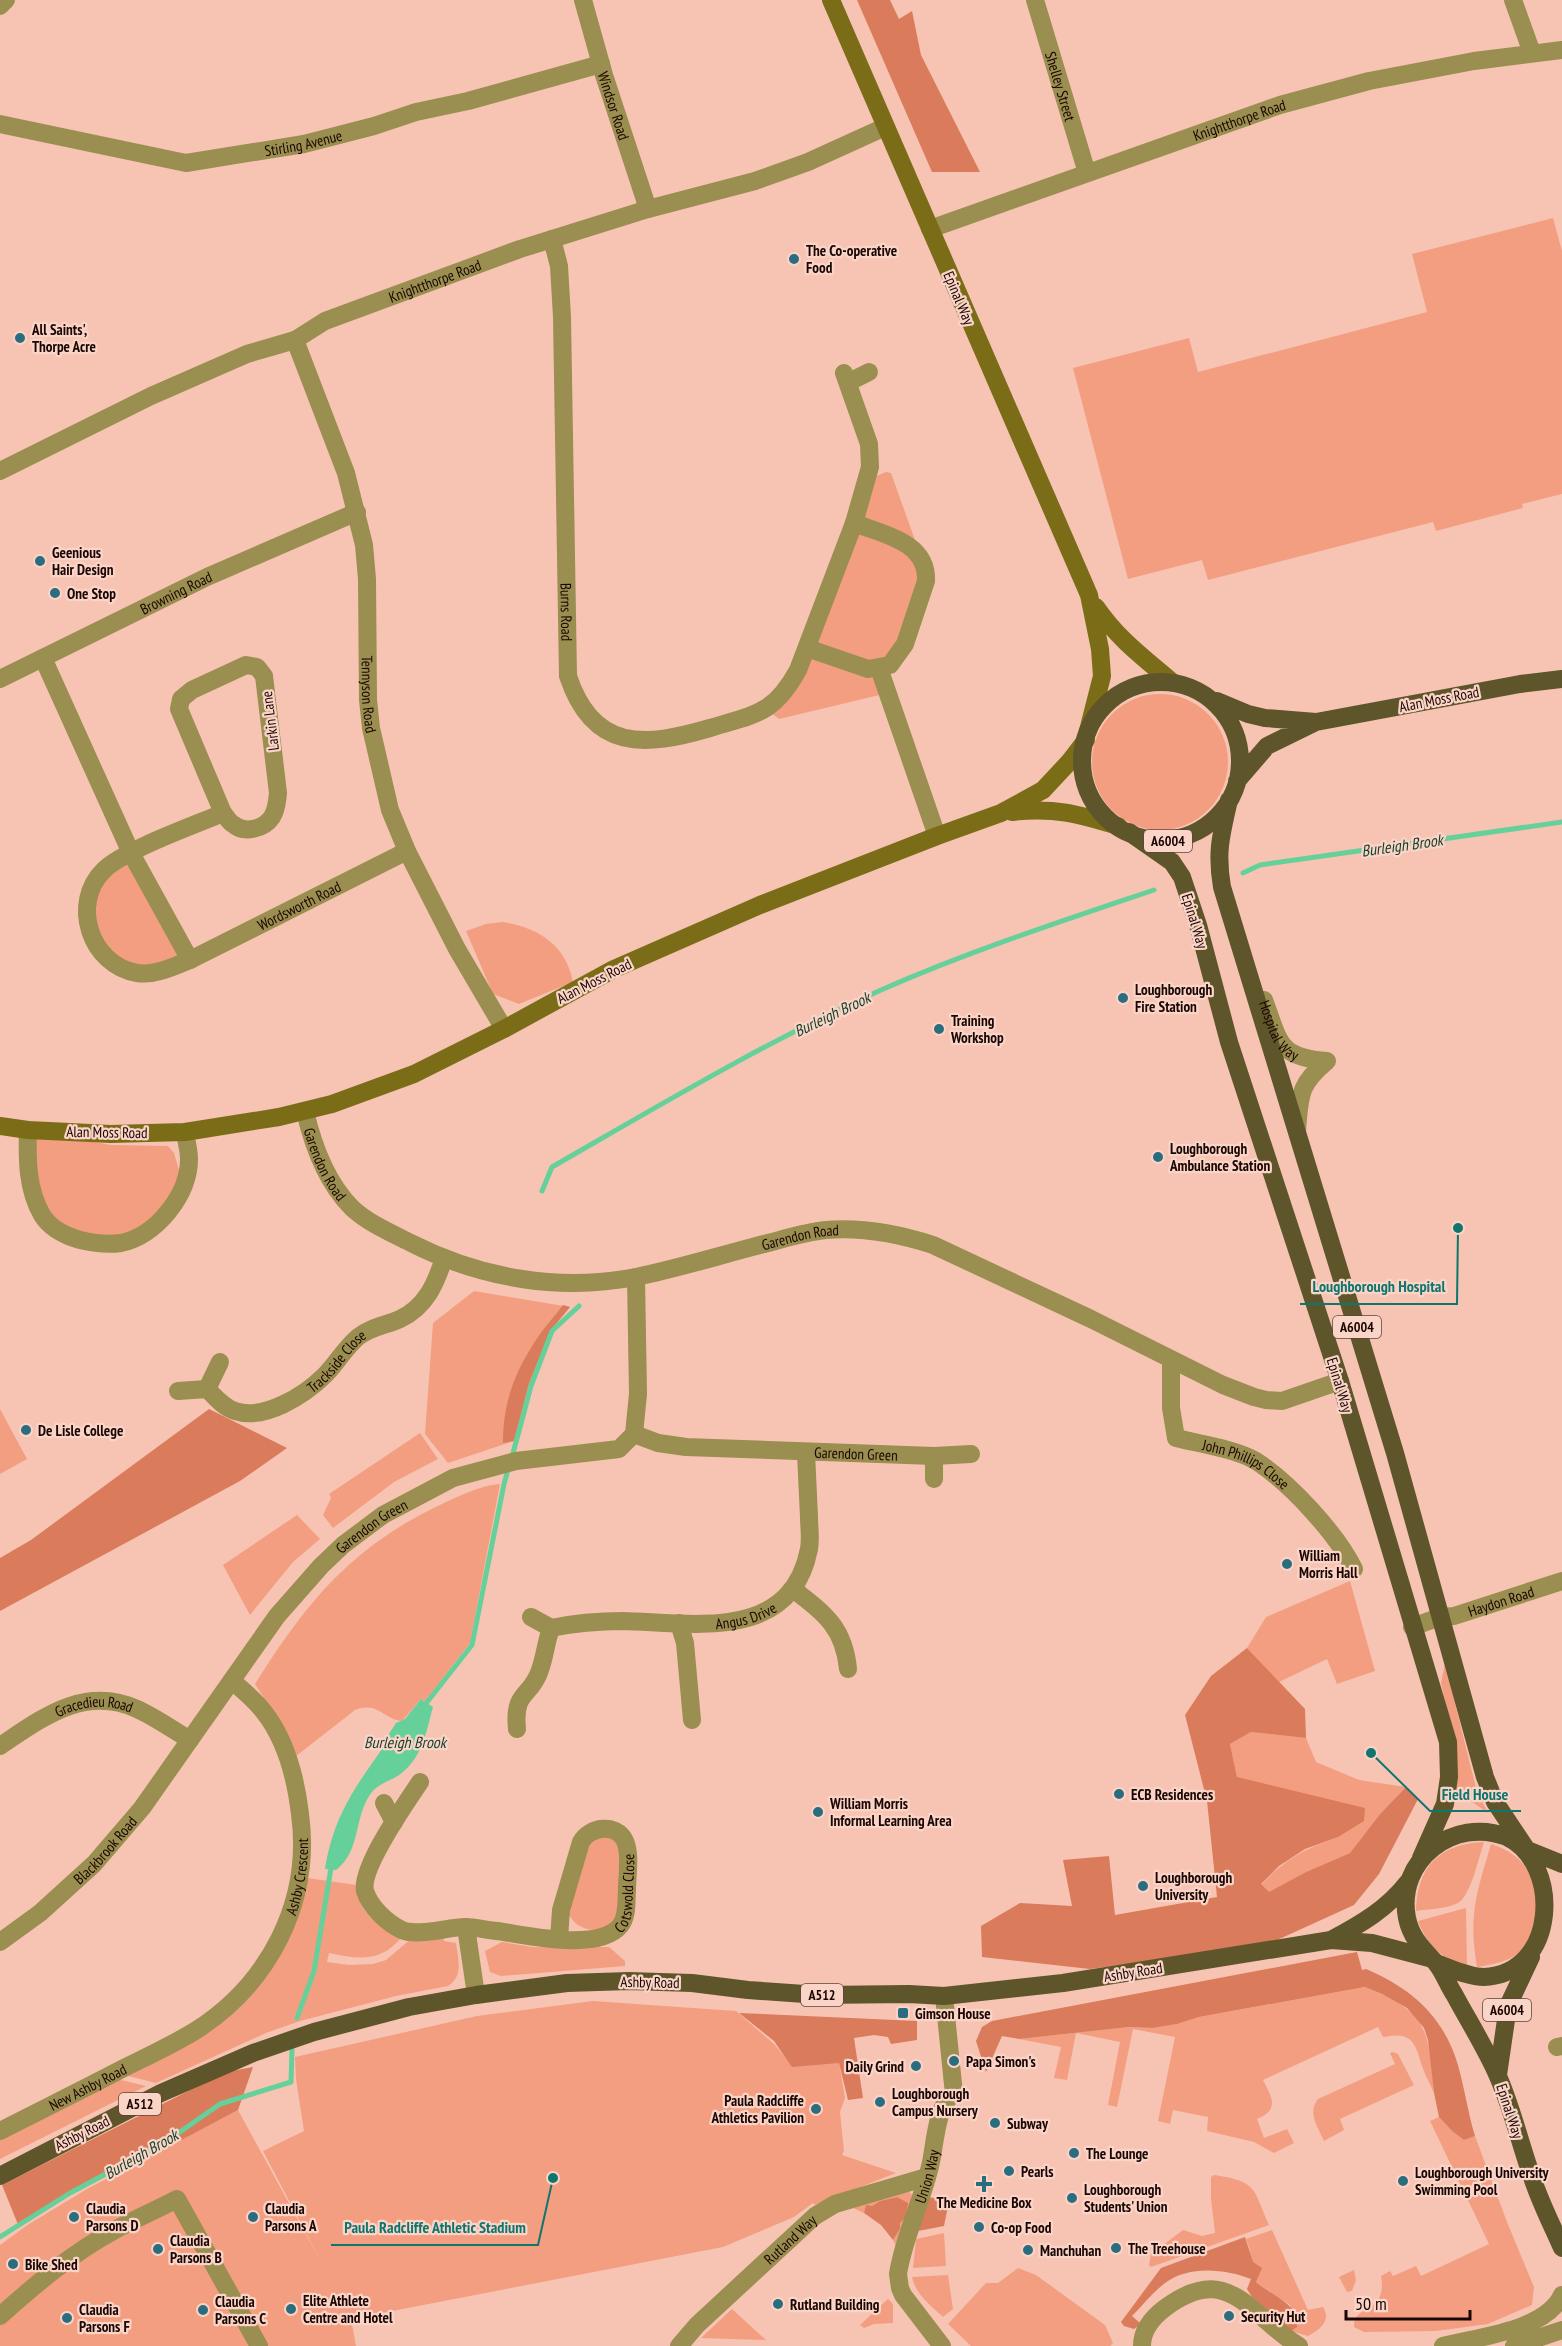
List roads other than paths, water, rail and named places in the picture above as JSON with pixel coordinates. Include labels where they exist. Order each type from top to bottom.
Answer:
[{"type":"main road","name":"Alan Moss Road","points":[[1212,698],[1248,714],[1265,718],[1316,722],[1520,684],[1562,679]]},
{"type":"main road","name":"A6004","points":[[1232,792],[1210,823],[1190,836],[1166,841],[1143,838],[1123,829],[1099,811],[1087,791],[1082,761],[1087,735],[1100,712],[1116,695],[1144,682],[1182,684],[1212,698],[1229,718],[1237,739],[1239,761],[1232,792],[1219,845],[1218,863],[1222,887],[1245,968],[1371,1372],[1485,1777],[1495,1802],[1527,1849]]},
{"type":"main road","name":"Alan Moss Road","points":[[1232,792],[1267,746],[1316,722]]},
{"type":"main road","name":"Epinal Way","points":[[1123,829],[1172,862],[1182,877],[1198,925],[1229,1042],[1340,1381],[1448,1742],[1449,1777],[1445,1804],[1421,1858]]},
{"type":"main road","points":[[1340,1381],[1371,1372]]},
{"type":"main road","points":[[1562,1864],[1527,1849],[1508,1837],[1489,1832],[1469,1831],[1443,1840],[1421,1858],[1409,1881],[1405,1907],[1407,1919],[1418,1944],[1433,1960],[1473,1976],[1484,1977],[1512,1969],[1562,1918]]},
{"type":"main road","points":[[1527,1849],[1545,1874],[1551,1890],[1552,1907],[1549,1924],[1539,1944]]},
{"type":"main road","name":"Ashby Road","points":[[1331,1940],[1371,1918],[1395,1899],[1409,1881]]},
{"type":"main road","name":"Ashby Road","points":[[0,2176],[161,2093],[253,2053],[314,2032],[410,2007],[476,1995],[567,1983],[629,1981],[692,1983],[819,1995],[944,1996],[1063,1983],[1331,1940],[1384,1946],[1433,1960]]},
{"type":"main road","name":"Epinal Way","points":[[1498,2074],[1508,2006],[1539,1944]]},
{"type":"main road","name":"Epinal Way","points":[[1433,1960],[1498,2074],[1533,2181],[1562,2248]]},
{"type":"street","points":[[0,6],[6,0]]},
{"type":"street","name":"Windsor Road","points":[[583,0],[601,64],[648,209]]},
{"type":"street","name":"Epinal Way","points":[[831,0],[1089,596],[1108,625],[1128,647],[1172,682]]},
{"type":"street","name":"Shelley Street","points":[[1035,0],[1087,173]]},
{"type":"street","points":[[1513,0],[1532,53]]},
{"type":"street","name":"Knightthorpe Road","points":[[930,229],[1291,102],[1369,81],[1562,50]]},
{"type":"street","name":"Stirling Avenue","points":[[0,124],[186,163],[304,144],[601,64]]},
{"type":"street","name":"Knightthorpe Road","points":[[0,471],[151,396],[247,354],[295,340],[325,321],[552,239],[648,209],[755,181],[808,162],[885,128]]},
{"type":"street","name":"Burns Road","points":[[552,239],[559,266],[561,317],[568,676],[582,709],[594,722],[621,737],[654,740],[685,735],[744,718],[766,709],[787,690],[807,648],[854,523],[867,480],[870,453],[846,377],[869,372]]},
{"type":"street","name":"Tennyson Road","points":[[295,340],[333,436],[357,512],[364,545],[367,579],[368,700],[371,728],[388,802],[407,851],[458,949],[504,1029]]},
{"type":"street","name":"Browning Road","points":[[0,679],[207,577],[357,512]]},
{"type":"street","points":[[807,648],[868,669],[890,665],[905,644],[926,581],[926,571],[922,560],[903,541],[854,523]]},
{"type":"street","name":"Epinal Way","points":[[1087,735],[1102,676],[1100,649],[1089,596]]},
{"type":"street","points":[[43,658],[131,853],[190,960]]},
{"type":"street","name":"Larkin Lane","points":[[246,665],[257,667],[264,676],[278,793],[277,806],[271,819],[261,826],[246,830],[232,824],[224,813],[179,709],[181,699],[192,690],[246,665]]},
{"type":"street","points":[[879,668],[936,836]]},
{"type":"street","name":"Alan Moss Road","points":[[0,1126],[28,1130],[111,1134],[185,1132],[228,1126],[332,1104],[414,1074],[504,1029],[614,969],[760,905],[1001,813],[1043,790],[1070,761],[1087,735]]},
{"type":"street","name":"Alan Moss Road","points":[[1001,813],[1032,810],[1065,811],[1123,829]]},
{"type":"street","points":[[131,853],[224,813]]},
{"type":"street","name":"Wordsworth Road","points":[[131,853],[104,869],[93,885],[87,904],[87,925],[96,946],[105,957],[122,968],[138,973],[156,972],[190,960],[407,851]]},
{"type":"street","name":"Hospital Way","points":[[1245,968],[1262,994],[1282,1046],[1289,1053],[1300,1058],[1327,1061],[1314,1072],[1304,1087],[1301,1094],[1297,1131]]},
{"type":"street","name":"Garendon Road","points":[[305,1111],[314,1146],[325,1169],[353,1208],[380,1228],[430,1253],[479,1270],[526,1280],[570,1283],[636,1277],[808,1232],[848,1229],[892,1234],[933,1245],[1091,1319],[1223,1385],[1266,1400],[1282,1401],[1340,1381]]},
{"type":"street","points":[[28,1130],[27,1163],[32,1193],[43,1217],[66,1236],[95,1244],[122,1243],[148,1231],[168,1214],[183,1186],[189,1160],[185,1132]]},
{"type":"street","name":"Trackside Close","points":[[207,1389],[224,1405],[236,1411],[255,1414],[275,1408],[326,1375],[360,1335],[402,1319],[420,1306],[434,1287],[444,1258]]},
{"type":"street","points":[[634,1434],[638,1394],[636,1277]]},
{"type":"street","name":"John Phillips Close","points":[[1171,1359],[1171,1408],[1176,1438],[1255,1461],[1294,1492],[1344,1549],[1354,1569]]},
{"type":"street","points":[[178,1391],[207,1389],[220,1362]]},
{"type":"street","name":"Garendon Green","points":[[190,1740],[277,1616],[321,1566],[343,1545],[375,1521],[453,1478],[510,1462],[619,1449],[634,1434],[658,1443],[686,1448],[934,1456],[971,1454]]},
{"type":"street","name":"Angus Drive","points":[[551,1629],[584,1622],[722,1623],[742,1621],[773,1608],[793,1589],[803,1572],[810,1546],[806,1453]]},
{"type":"street","points":[[934,1456],[934,1479]]},
{"type":"street","name":"Haydon Road","points":[[1412,1627],[1440,1617],[1454,1617],[1562,1581]]},
{"type":"street","points":[[793,1589],[827,1618],[841,1636],[852,1656]]},
{"type":"street","points":[[510,1718],[519,1700],[540,1671],[551,1629],[531,1617]]},
{"type":"street","points":[[679,1623],[685,1643],[684,1710]]},
{"type":"street","name":"Ashby Crescent","points":[[174,2042],[195,2031],[218,2014],[243,1991],[271,1957],[285,1929],[300,1870],[303,1831],[291,1768],[266,1714],[232,1680]]},
{"type":"street","name":"Gracedieu Road","points":[[0,1746],[54,1712],[76,1703],[95,1700],[115,1702],[136,1708],[190,1740]]},
{"type":"street","name":"Blackbrook Road","points":[[0,1942],[40,1913],[94,1864],[142,1808],[190,1740]]},
{"type":"street","name":"Cotswold Close","points":[[420,1782],[394,1822],[367,1872],[365,1889],[370,1901],[382,1916],[394,1926],[407,1932],[466,1927],[559,1939],[590,1939],[607,1936],[620,1926],[624,1919],[627,1850],[621,1835],[616,1830],[608,1828],[590,1832],[584,1836],[561,1910],[559,1939]]},
{"type":"street","points":[[384,1803],[394,1822]]},
{"type":"street","points":[[466,1927],[476,1995]]},
{"type":"street","name":"Union Way","points":[[942,2346],[903,2295],[898,2282],[902,2258],[927,2177],[942,2107],[948,2097],[954,2094],[944,1996]]},
{"type":"street","name":"New Ashby Road","points":[[0,2131],[174,2042]]},
{"type":"street","name":"Rutland Way","points":[[679,2346],[697,2325],[815,2216],[835,2204],[927,2177]]},
{"type":"street","points":[[0,2316],[44,2277],[74,2255],[114,2230],[177,2199],[259,2346]]},
{"type":"street","points":[[1142,2346],[1146,2328],[1158,2313],[1178,2299],[1201,2289],[1224,2291],[1241,2298],[1253,2311],[1299,2346]]},
{"type":"street","points":[[1443,2346],[1510,2331],[1545,2314],[1562,2295]]},
{"type":"street","points":[[1514,2346],[1562,2330]]},
{"type":"water","name":"Burleigh Brook","points":[[421,1699],[433,1707],[418,1753],[407,1769],[372,1792],[362,1812],[350,1853],[336,1870],[325,1869],[334,1832],[348,1801],[387,1742],[387,1737],[396,1723],[405,1719]]},
{"type":"waterway","name":"Burleigh Brook","points":[[1243,873],[1260,865],[1562,822]]},
{"type":"waterway","name":"Burleigh Brook","points":[[542,1191],[552,1167],[714,1074],[797,1030],[881,990],[948,962],[1154,890]]},
{"type":"waterway","name":"Burleigh Brook","points":[[512,1457],[531,1386],[552,1331],[579,1306]]},
{"type":"waterway","name":"Burleigh Brook","points":[[424,1706],[472,1645],[509,1466]]},
{"type":"waterway","name":"Burleigh Brook","points":[[297,2018],[314,1971],[332,1862]]},
{"type":"waterway","name":"Burleigh Brook","points":[[0,2237],[70,2193],[164,2143],[220,2104],[291,2082],[292,2049]]},
{"type":"place","name":"The Co-operative Food","points":[[794,259]]},
{"type":"place","name":"All Saints', Thorpe Acre","points":[[20,338]]},
{"type":"place","name":"Geenious Hair Design","points":[[40,561]]},
{"type":"place","name":"One Stop","points":[[55,593]]},
{"type":"place","name":"Loughborough Fire Station","points":[[1123,998]]},
{"type":"place","name":"Training Workshop","points":[[939,1029]]},
{"type":"place","name":"Loughborough Ambulance Station","points":[[1158,1157]]},
{"type":"place","name":"Loughborough Hospital","points":[[1458,1228]]},
{"type":"place","name":"De Lisle College","points":[[26,1430]]},
{"type":"place","name":"William Morris Hall","points":[[1287,1564]]},
{"type":"place","name":"Field House","points":[[1371,1753]]},
{"type":"place","name":"ECB Residences","points":[[1119,1794]]},
{"type":"place","name":"William Morris Informal Learning Area","points":[[818,1812]]},
{"type":"place","name":"Loughborough University","points":[[1143,1886]]},
{"type":"place","name":"Gimson House","points":[[903,2013]]},
{"type":"place","name":"Papa Simon's","points":[[954,2061]]},
{"type":"place","name":"Daily Grind","points":[[916,2066]]},
{"type":"place","name":"Loughborough Campus Nursery","points":[[880,2102]]},
{"type":"place","name":"Paula Radcliffe Athletics Pavilion","points":[[816,2109]]},
{"type":"place","name":"Subway","points":[[995,2123]]},
{"type":"place","name":"The Lounge","points":[[1074,2153]]},
{"type":"place","name":"Pearls","points":[[1009,2171]]},
{"type":"place","name":"Paula Radcliffe Athletic Stadium","points":[[553,2178]]},
{"type":"place","name":"Loughborough University Swimming Pool","points":[[1403,2181]]},
{"type":"place","name":"The Medicine Box","points":[[984,2184]]},
{"type":"place","name":"Loughborough Students' Union","points":[[1072,2198]]},
{"type":"place","name":"Claudia Parsons D","points":[[74,2217]]},
{"type":"place","name":"Claudia Parsons A","points":[[253,2217]]},
{"type":"place","name":"Co-op Food","points":[[979,2227]]},
{"type":"place","name":"The Treehouse","points":[[1116,2248]]},
{"type":"place","name":"Claudia Parsons B","points":[[158,2249]]},
{"type":"place","name":"Manchuhan","points":[[1028,2250]]},
{"type":"place","name":"Bike Shed","points":[[13,2264]]},
{"type":"place","name":"Rutland Building","points":[[778,2304]]},
{"type":"place","name":"Elite Athlete Centre and Hotel","points":[[291,2309]]},
{"type":"place","name":"Claudia Parsons C","points":[[203,2310]]},
{"type":"place","name":"Security Hut","points":[[1229,2316]]},
{"type":"place","name":"Claudia Parsons F","points":[[67,2318]]}]
